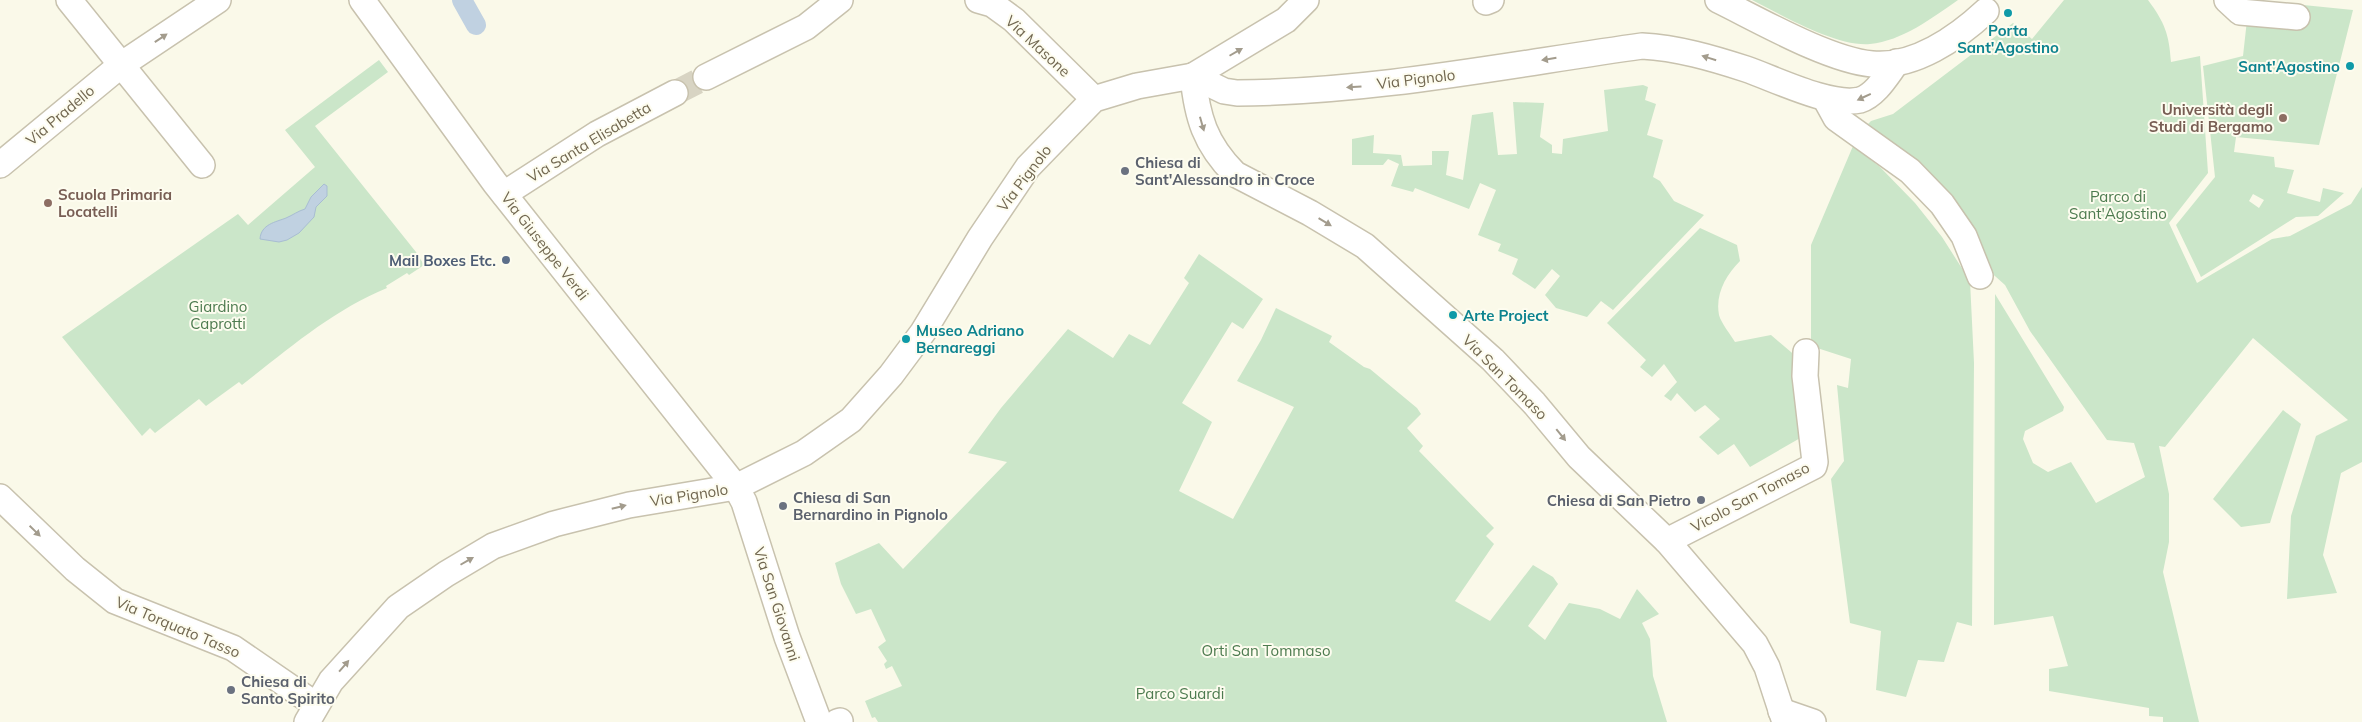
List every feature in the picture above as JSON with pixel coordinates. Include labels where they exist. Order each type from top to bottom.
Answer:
[{"type":"street","points":[[69,0],[202,165]]},
{"type":"street","name":"Via Pradello","points":[[0,165],[121,65],[218,0]]},
{"type":"street","name":"Via Giuseppe Verdi","points":[[362,0],[504,194],[736,487]]},
{"type":"street","points":[[706,77],[806,27],[840,0]]},
{"type":"street","name":"Via Masone","points":[[978,0],[992,4],[1014,20],[1094,99]]},
{"type":"street","points":[[1194,76],[1286,20],[1306,0]]},
{"type":"street","points":[[1718,0],[1780,30],[1856,61],[1874,64],[1897,62],[1936,47],[1971,25],[1986,11]]},
{"type":"street","points":[[2227,0],[2240,12],[2297,17]]},
{"type":"street","name":"Via Pignolo","points":[[312,714],[331,681],[398,607],[446,574],[493,546],[554,524],[629,505],[736,487],[804,453],[851,420],[891,375],[922,332],[980,238],[1028,167],[1094,99],[1137,86],[1194,76],[1224,91],[1237,93],[1297,91],[1431,79],[1642,46],[1668,48],[1699,55],[1746,69],[1825,98],[1852,101],[1866,97],[1897,62]]},
{"type":"street","name":"Via San Tomaso","points":[[1194,76],[1195,99],[1203,129],[1211,146],[1235,174],[1310,213],[1365,246],[1493,360],[1534,403],[1578,457],[1667,541],[1755,644],[1767,667],[1783,716]]},
{"type":"street","name":"Via Santa Elisabetta","points":[[504,194],[597,134],[675,92]]},
{"type":"street","points":[[1825,98],[1836,118],[1910,171],[1942,204],[1964,236],[1980,276]]},
{"type":"street","name":"Vicolo San Tomaso","points":[[1667,541],[1814,466],[1805,376],[1806,352]]},
{"type":"street","name":"Via San Giovanni","points":[[736,487],[744,502],[787,637],[832,722]]},
{"type":"street","name":"Via Torquato Tasso","points":[[0,497],[75,569],[115,601],[233,648],[269,673],[312,714]]},
{"type":"street","points":[[1783,716],[1813,722]]},
{"type":"green space","points":[[1752,0],[1958,0],[1905,34],[1882,42],[1856,44],[1841,41],[1810,29]]},
{"type":"green space","name":"Parco di Sant'Agostino","points":[[2064,0],[2148,0],[2165,29],[2171,62],[2200,56],[2208,173],[2169,223],[2197,283],[2272,239],[2290,236],[2351,204],[2362,187],[2362,462],[2341,473],[2323,555],[2337,593],[2287,599],[2291,516],[2316,436],[2348,420],[2253,338],[2165,447],[2159,446],[2169,494],[2169,542],[2163,572],[2199,722],[2163,722],[2163,717],[2149,716],[2149,708],[2049,691],[2049,669],[2068,666],[2053,616],[1994,625],[1995,294],[2064,407],[2063,411],[2025,431],[2023,439],[2033,463],[2048,472],[2071,462],[2096,503],[2145,477],[2134,443],[2107,440],[2030,331],[2005,285],[1977,260],[1866,126],[1871,121],[1893,114],[2013,23],[2032,39]]},
{"type":"green space","name":"Università degli Studi di Bergamo","points":[[2262,1],[2353,10],[2319,145],[2236,137],[2234,152],[2274,157],[2275,167],[2294,170],[2287,193],[2320,202],[2323,188],[2344,193],[2318,216],[2296,217],[2201,277],[2176,225],[2215,177],[2203,66],[2243,56],[2247,20]],"holes":[[[2253,194],[2264,200],[2259,208],[2249,201]]]},
{"type":"green space","name":"Giardino Caprotti","points":[[379,60],[388,72],[315,126],[416,252],[424,265],[386,286],[387,288],[329,319],[242,385],[239,382],[206,406],[199,399],[155,433],[150,428],[142,436],[62,337],[238,214],[248,225],[315,167],[285,130]]},
{"type":"green space","points":[[1643,85],[1648,87],[1645,100],[1656,104],[1647,135],[1663,140],[1653,177],[1660,181],[1674,201],[1704,215],[1613,310],[1601,301],[1587,317],[1556,308],[1545,295],[1560,276],[1552,269],[1535,289],[1512,274],[1518,259],[1498,251],[1501,244],[1478,235],[1496,190],[1480,183],[1469,209],[1415,188],[1413,192],[1391,186],[1399,164],[1388,159],[1383,165],[1352,165],[1352,139],[1374,135],[1373,153],[1401,155],[1403,166],[1432,165],[1432,151],[1449,151],[1446,175],[1463,180],[1472,115],[1493,112],[1498,155],[1517,154],[1513,102],[1544,103],[1540,137],[1552,145],[1552,153],[1562,154],[1563,139],[1608,131],[1604,90]]},
{"type":"green space","points":[[1853,146],[1880,167],[1915,203],[1942,237],[1970,281],[1974,363],[1972,626],[1957,622],[1944,662],[1918,660],[1906,697],[1876,690],[1881,631],[1850,623],[1831,479],[1844,461],[1837,385],[1848,388],[1851,359],[1811,346],[1811,245]]},
{"type":"green space","points":[[1700,228],[1737,245],[1740,261],[1730,272],[1723,285],[1718,307],[1720,318],[1735,342],[1771,335],[1804,363],[1809,433],[1750,467],[1734,444],[1718,455],[1699,437],[1720,419],[1705,405],[1695,412],[1677,393],[1671,401],[1664,396],[1677,382],[1664,364],[1652,377],[1640,367],[1646,360],[1607,323]]},
{"type":"green space","points":[[1199,254],[1263,299],[1243,329],[1232,322],[1182,403],[1212,422],[1179,491],[1233,519],[1294,407],[1237,381],[1261,340],[1276,308],[1332,336],[1329,342],[1364,367],[1370,369],[1417,408],[1421,414],[1407,428],[1423,446],[1419,451],[1494,528],[1486,536],[1494,544],[1455,601],[1490,621],[1533,565],[1553,577],[1558,584],[1528,626],[1545,640],[1569,603],[1600,609],[1620,619],[1637,589],[1659,614],[1642,623],[1650,639],[1653,676],[1667,722],[878,722],[875,717],[872,718],[865,701],[902,686],[892,666],[886,669],[884,664],[887,661],[878,647],[886,641],[871,609],[856,614],[841,584],[835,563],[879,543],[903,569],[1007,462],[968,453],[1001,408],[1068,329],[1113,358],[1129,334],[1150,345],[1189,283],[1184,278]]},
{"type":"green space","points":[[2283,410],[2301,424],[2270,523],[2241,527],[2213,499]]},
{"type":"water","points":[[324,184],[327,186],[327,196],[316,207],[314,217],[299,233],[279,242],[260,239],[263,230],[270,224],[305,209],[311,197]]},
{"type":"waterway","points":[[462,0],[476,25]]},
{"type":"tunnel","points":[[675,93],[706,77]]},
{"type":"place","name":"Porta Sant'Agostino","points":[[2008,13]]},
{"type":"place","name":"Sant'Agostino","points":[[2350,66]]},
{"type":"place","name":"Università degli Studi di Bergamo","points":[[2283,118]]},
{"type":"place","name":"Chiesa di Sant'Alessandro in Croce","points":[[1125,171]]},
{"type":"place","name":"Scuola Primaria Locatelli","points":[[48,203]]},
{"type":"place","name":"Mail Boxes Etc.","points":[[506,260]]},
{"type":"place","name":"Arte Project","points":[[1453,315]]},
{"type":"place","name":"Museo Adriano Bernareggi","points":[[906,339]]},
{"type":"place","name":"Chiesa di San Pietro","points":[[1701,500]]},
{"type":"place","name":"Chiesa di San Bernardino in Pignolo","points":[[783,506]]},
{"type":"place","name":"Chiesa di Santo Spirito","points":[[231,690]]},
{"type":"park label","name":"Orti San Tommaso","points":[[1266,650]]},
{"type":"park label","name":"Parco Suardi","points":[[1180,693]]}]
